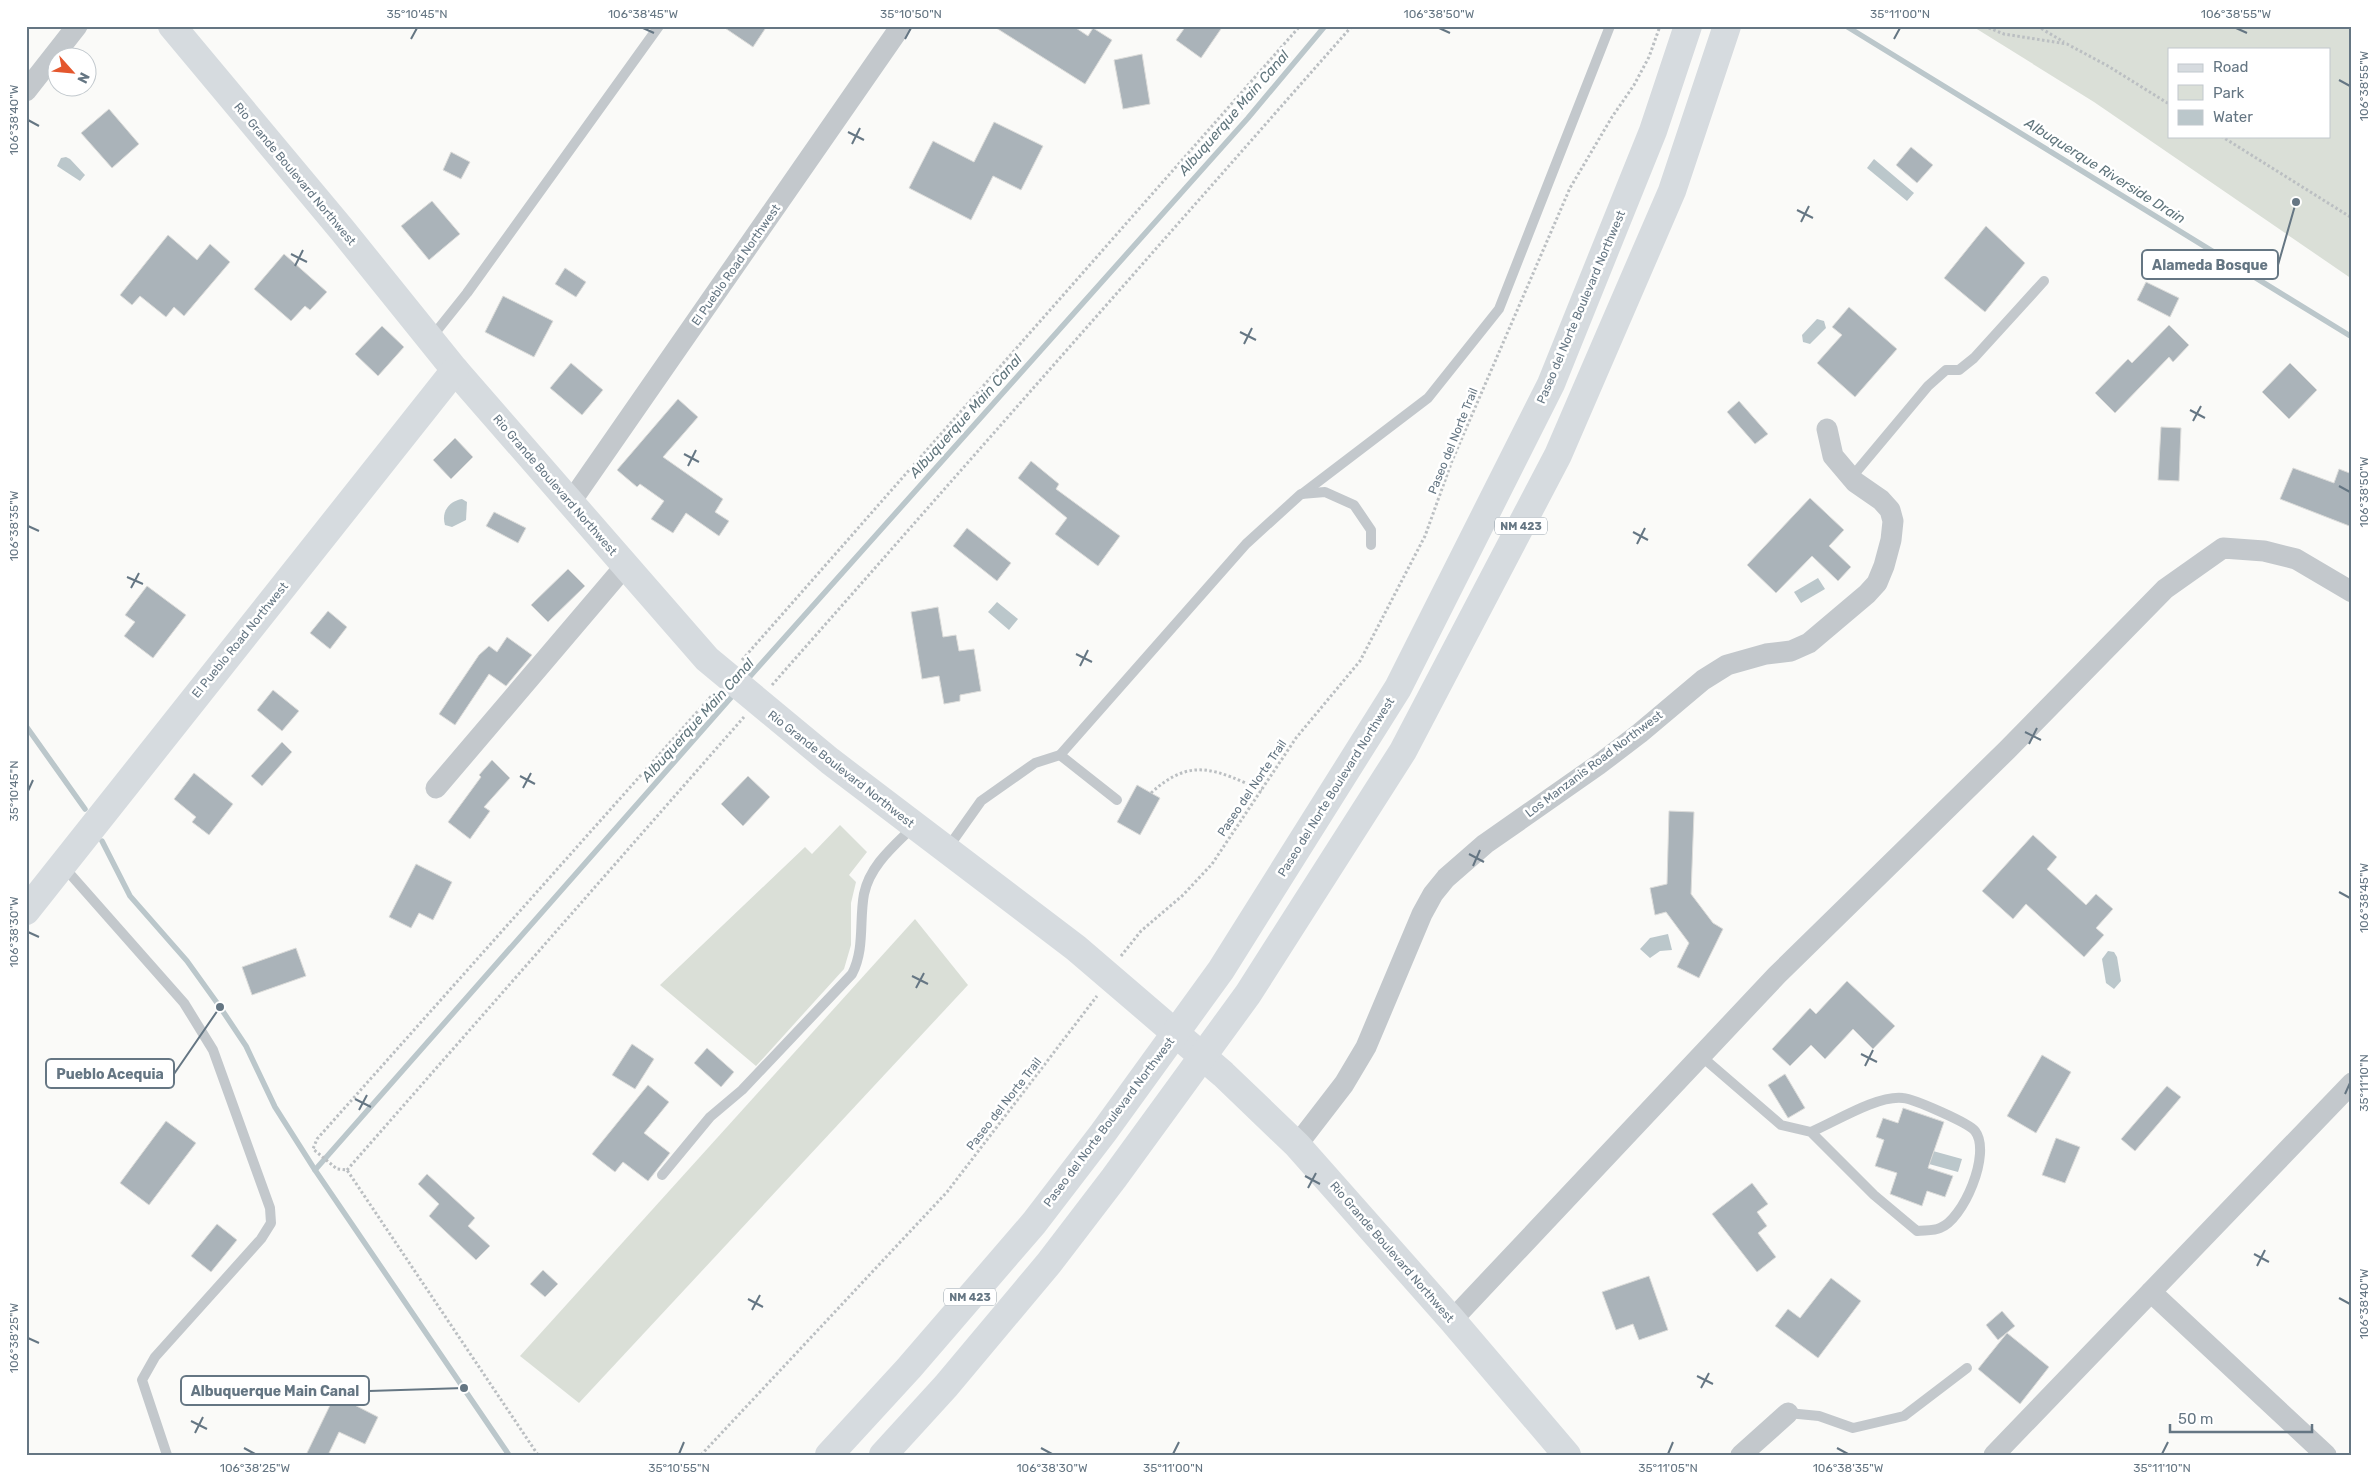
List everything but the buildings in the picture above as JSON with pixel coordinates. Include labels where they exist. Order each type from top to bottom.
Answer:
[{"type":"main road","name":"Rio Grande Boulevard Northwest","points":[[172,26],[344,231],[454,370],[707,660],[914,826],[1111,976],[1223,1074],[1297,1145],[1452,1320],[1567,1455]]},
{"type":"main road","name":"Paseo del Norte Boulevard Northwest","points":[[829,1455],[909,1368],[1034,1223],[1104,1133],[1220,970],[1398,688],[1551,384],[1653,131],[1688,26]]},
{"type":"main road","name":"NM 423","points":[[883,1455],[946,1386],[1049,1263],[1114,1178],[1248,994],[1403,751],[1558,455],[1672,190],[1727,26]]},
{"type":"main road","name":"El Pueblo Road Northwest","points":[[26,911],[454,370]]},
{"type":"street","points":[[26,91],[77,26]]},
{"type":"street","name":"El Pueblo Road Northwest","points":[[570,503],[901,26]]},
{"type":"street","name":"Los Manzanis Road Northwest","points":[[1297,1145],[1344,1084],[1366,1047],[1422,914],[1433,894],[1446,878],[1485,844],[1543,805],[1640,733],[1703,680],[1727,666],[1766,654],[1791,651],[1810,643],[1867,594],[1877,582],[1884,566],[1891,540],[1893,521],[1890,510],[1851,478],[1834,456],[1827,429]]},
{"type":"street","points":[[1452,1320],[1777,975],[2007,750],[2165,589],[2222,548],[2264,550],[2296,559],[2352,592]]},
{"type":"street","points":[[436,788],[625,566]]},
{"type":"street","points":[[1994,1455],[2352,1083]]},
{"type":"street","points":[[2151,1292],[2326,1455]]},
{"type":"street","points":[[1741,1455],[1788,1413]]},
{"type":"lane","points":[[430,339],[473,285],[659,26]]},
{"type":"lane","points":[[946,850],[981,801],[1035,763],[1060,755],[1246,544],[1301,494],[1428,398],[1500,309],[1610,26]]},
{"type":"lane","points":[[1851,478],[1928,386],[1946,370],[1959,370],[1974,358],[2044,281]]},
{"type":"lane","points":[[1301,494],[1325,492],[1354,504],[1371,530],[1371,545]]},
{"type":"lane","points":[[1060,755],[1117,800]]},
{"type":"lane","points":[[662,1176],[710,1118],[742,1090],[852,974],[860,950],[864,901],[869,880],[882,858],[914,826]]},
{"type":"lane","points":[[62,865],[184,1003],[213,1050],[270,1208],[271,1223],[261,1239],[155,1357],[142,1380],[167,1455]]},
{"type":"lane","points":[[1701,1056],[1781,1125],[1810,1132],[1874,1195],[1917,1231],[1941,1228],[1958,1212],[1980,1164],[1981,1146],[1976,1132],[1964,1122],[1903,1098],[1873,1102],[1810,1132]]},
{"type":"lane","points":[[1788,1413],[1819,1416],[1853,1428],[1904,1416],[1967,1368]]},
{"type":"path","points":[[347,1170],[741,689],[1300,26]]},
{"type":"path","points":[[347,1170],[337,1169],[312,1149],[317,1139],[741,689],[1352,26]]},
{"type":"path","name":"Paseo del Norte Trail","points":[[701,1455],[947,1192],[1089,1009],[1111,976],[1122,953],[1141,931],[1183,895],[1212,864],[1296,738],[1360,661],[1395,597],[1425,536],[1452,461],[1570,188],[1612,117],[1634,85],[1649,57],[1660,26]]},
{"type":"path","points":[[1984,26],[2012,36],[2067,44]]},
{"type":"path","points":[[2037,26],[2108,66],[2168,103]]},
{"type":"path","points":[[2224,138],[2352,218]]},
{"type":"path","points":[[1151,793],[1168,777],[1182,772],[1206,768],[1262,790]]},
{"type":"path","points":[[347,1170],[538,1455]]},
{"type":"green space","points":[[1972,26],[2352,26],[2352,279],[2094,102]]},
{"type":"green space","points":[[840,825],[867,852],[849,875],[856,882],[851,903],[851,945],[844,969],[756,1066],[660,985],[805,847],[812,854]]},
{"type":"green space","points":[[915,919],[968,985],[579,1403],[520,1356]]},
{"type":"water","points":[[66,157],[85,175],[80,181],[57,166],[61,158]]},
{"type":"water","points":[[1874,159],[1914,193],[1907,201],[1867,168]]},
{"type":"water","points":[[1817,319],[1824,321],[1826,328],[1810,344],[1803,342],[1802,335]]},
{"type":"water","points":[[462,499],[467,502],[466,520],[452,527],[445,525],[444,516],[447,508],[453,502]]},
{"type":"water","points":[[1818,578],[1825,589],[1801,603],[1794,592]]},
{"type":"water","points":[[997,602],[1018,619],[1009,630],[988,612]]},
{"type":"water","points":[[1668,934],[1672,950],[1660,951],[1650,958],[1640,949],[1650,938]]},
{"type":"water","points":[[2108,951],[2114,952],[2117,957],[2121,981],[2114,989],[2106,983],[2102,959]]},
{"type":"water","points":[[1933,1151],[1962,1159],[1958,1172],[1929,1164]]},
{"type":"waterway","name":"Albuquerque Main Canal","points":[[745,682],[1248,118],[1325,26]]},
{"type":"waterway","name":"Albuquerque Riverside Drain","points":[[1846,26],[2352,337]]},
{"type":"waterway","name":"Albuquerque Main Canal","points":[[315,1170],[735,693]]},
{"type":"waterway","points":[[26,726],[85,809]]},
{"type":"waterway","points":[[102,841],[130,896],[187,961],[220,1007],[246,1046],[275,1107],[315,1170],[509,1455]]},
{"type":"place","name":"Alameda Bosque","points":[[2296,202]]},
{"type":"place","name":"Pueblo Acequia","points":[[220,1007]]},
{"type":"place","name":"Albuquerque Main Canal","points":[[464,1388]]}]
